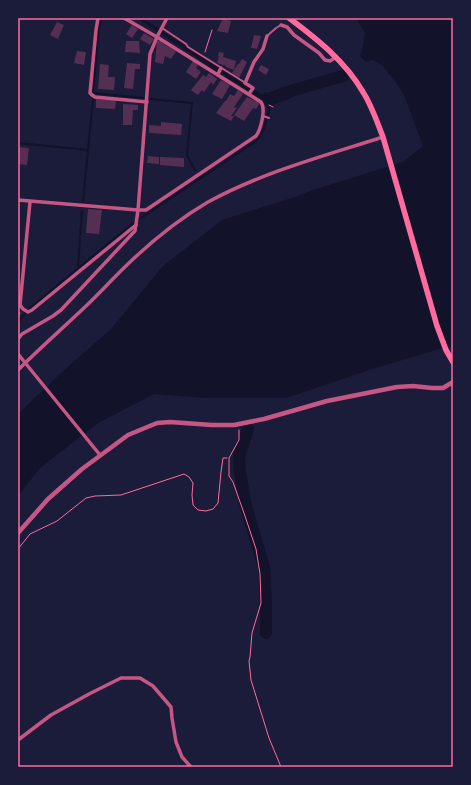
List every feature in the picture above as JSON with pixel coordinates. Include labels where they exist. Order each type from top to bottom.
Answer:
[{"type":"main road","points":[[289,18],[317,39],[336,57],[364,92],[383,137],[437,326],[446,350],[453,362]]},
{"type":"street","points":[[98,18],[90,94],[95,97],[147,102]]},
{"type":"street","points":[[18,200],[142,210],[148,208],[256,136],[266,117],[262,103],[250,92],[218,74],[158,35],[124,18]]},
{"type":"street","points":[[18,339],[22,334],[61,310],[132,234],[134,230],[138,210],[150,54],[167,18]]},
{"type":"street","points":[[281,26],[287,27],[294,35],[319,53],[325,60],[330,61],[336,57]]},
{"type":"street","points":[[250,92],[253,88],[246,83],[246,81],[252,64],[263,50],[267,36]]},
{"type":"street","points":[[218,74],[221,69]]},
{"type":"street","points":[[18,370],[87,305],[128,263],[173,225],[190,214],[209,202],[274,172],[383,137]]},
{"type":"street","points":[[30,202],[20,305],[21,308],[26,311],[32,310],[136,223]]},
{"type":"street","points":[[18,354],[100,455]]},
{"type":"street","points":[[18,533],[48,500],[82,468],[128,435],[157,423],[170,422],[212,425],[240,424],[264,419],[327,401],[397,387],[412,386],[443,388],[453,382]]},
{"type":"street","points":[[18,740],[51,715],[89,694],[121,678],[140,678],[153,686],[171,707],[176,742],[182,757],[191,767]]},
{"type":"lane","points":[[267,36],[276,28],[281,26]]},
{"type":"lane","points":[[162,28],[221,69],[246,83]]},
{"type":"path","points":[[204,57],[212,30]]},
{"type":"path","points":[[266,104],[272,106]]},
{"type":"path","points":[[240,424],[239,440],[229,458],[229,476],[233,482],[243,509],[256,549],[260,574],[261,603],[252,633],[249,662],[251,680],[269,738],[281,767]]},
{"type":"path","points":[[18,549],[30,534],[57,521],[86,498],[95,496],[121,495],[184,474],[189,477],[193,483],[193,505],[198,510],[206,512],[213,509],[218,503],[223,458],[229,458]]},
{"type":"shaded area","points":[[137,18],[143,18],[187,48],[263,95],[265,92],[268,93],[293,84],[304,84],[308,85],[309,87],[291,98],[272,105],[269,114],[267,113],[268,111],[266,104],[259,98]]},
{"type":"shaded area","points":[[356,18],[453,18],[453,345],[372,369],[286,398],[205,398],[154,394],[98,423],[40,468],[18,496],[18,414],[61,373],[112,328],[162,267],[222,220],[403,162],[423,146],[404,95],[397,84],[383,66],[372,60],[366,62],[360,56],[363,48],[365,33]]},
{"type":"building","points":[[223,18],[231,21],[228,33],[217,31]]},
{"type":"building","points":[[57,22],[64,25],[58,39],[50,35]]},
{"type":"building","points":[[132,25],[138,29],[132,38],[126,34]]},
{"type":"building","points":[[144,33],[154,39],[150,45],[140,39]]},
{"type":"building","points":[[254,35],[261,36],[257,49],[251,48]]},
{"type":"building","points":[[126,41],[139,41],[140,53],[125,52]]},
{"type":"building","points":[[157,41],[162,41],[162,43],[176,51],[171,59],[165,56],[163,64],[155,62]]},
{"type":"building","points":[[77,51],[86,52],[84,65],[74,63]]},
{"type":"building","points":[[219,52],[224,53],[223,57],[236,61],[234,70],[217,63]]},
{"type":"building","points":[[242,59],[247,62],[239,78],[232,73]]},
{"type":"building","points":[[193,61],[198,65],[196,68],[201,72],[196,79],[186,72]]},
{"type":"building","points":[[127,63],[140,64],[140,69],[135,69],[133,89],[124,88]]},
{"type":"building","points":[[100,64],[109,65],[108,77],[115,77],[114,90],[98,89]]},
{"type":"building","points":[[261,65],[269,69],[266,75],[258,70]]},
{"type":"building","points":[[209,73],[217,79],[213,85],[211,82],[204,92],[202,90],[198,95],[191,90],[203,75],[206,77]]},
{"type":"building","points":[[221,80],[230,85],[222,99],[212,94]]},
{"type":"building","points":[[238,90],[243,94],[234,107],[237,108],[231,116],[234,116],[231,121],[216,113],[230,94],[234,96]]},
{"type":"building","points":[[247,97],[260,103],[256,109],[253,108],[244,121],[234,115]]},
{"type":"building","points":[[96,99],[116,100],[115,109],[96,108]]},
{"type":"building","points":[[123,104],[138,105],[138,110],[133,110],[132,125],[123,125]]},
{"type":"building","points":[[161,122],[182,124],[181,135],[149,133],[149,125],[161,126]]},
{"type":"building","points":[[18,147],[29,148],[27,165],[18,164]]},
{"type":"building","points":[[148,156],[159,157],[159,164],[147,163]]},
{"type":"building","points":[[160,157],[184,158],[184,167],[160,165]]},
{"type":"building","points":[[88,209],[102,210],[99,234],[86,233]]},
{"type":"waterway","points":[[103,18],[99,27],[93,93],[143,98]]},
{"type":"waterway","points":[[294,90],[343,76]]},
{"type":"waterway","points":[[83,202],[93,99]]},
{"type":"waterway","points":[[150,99],[192,103],[187,155],[195,170]]},
{"type":"waterway","points":[[18,322],[30,308],[132,224],[256,141],[263,131],[269,111]]},
{"type":"waterway","points":[[18,143],[88,150]]},
{"type":"waterway","points":[[78,266],[82,211]]},
{"type":"waterway","points":[[248,429],[239,456],[240,472],[246,507],[264,567],[266,633]]}]
